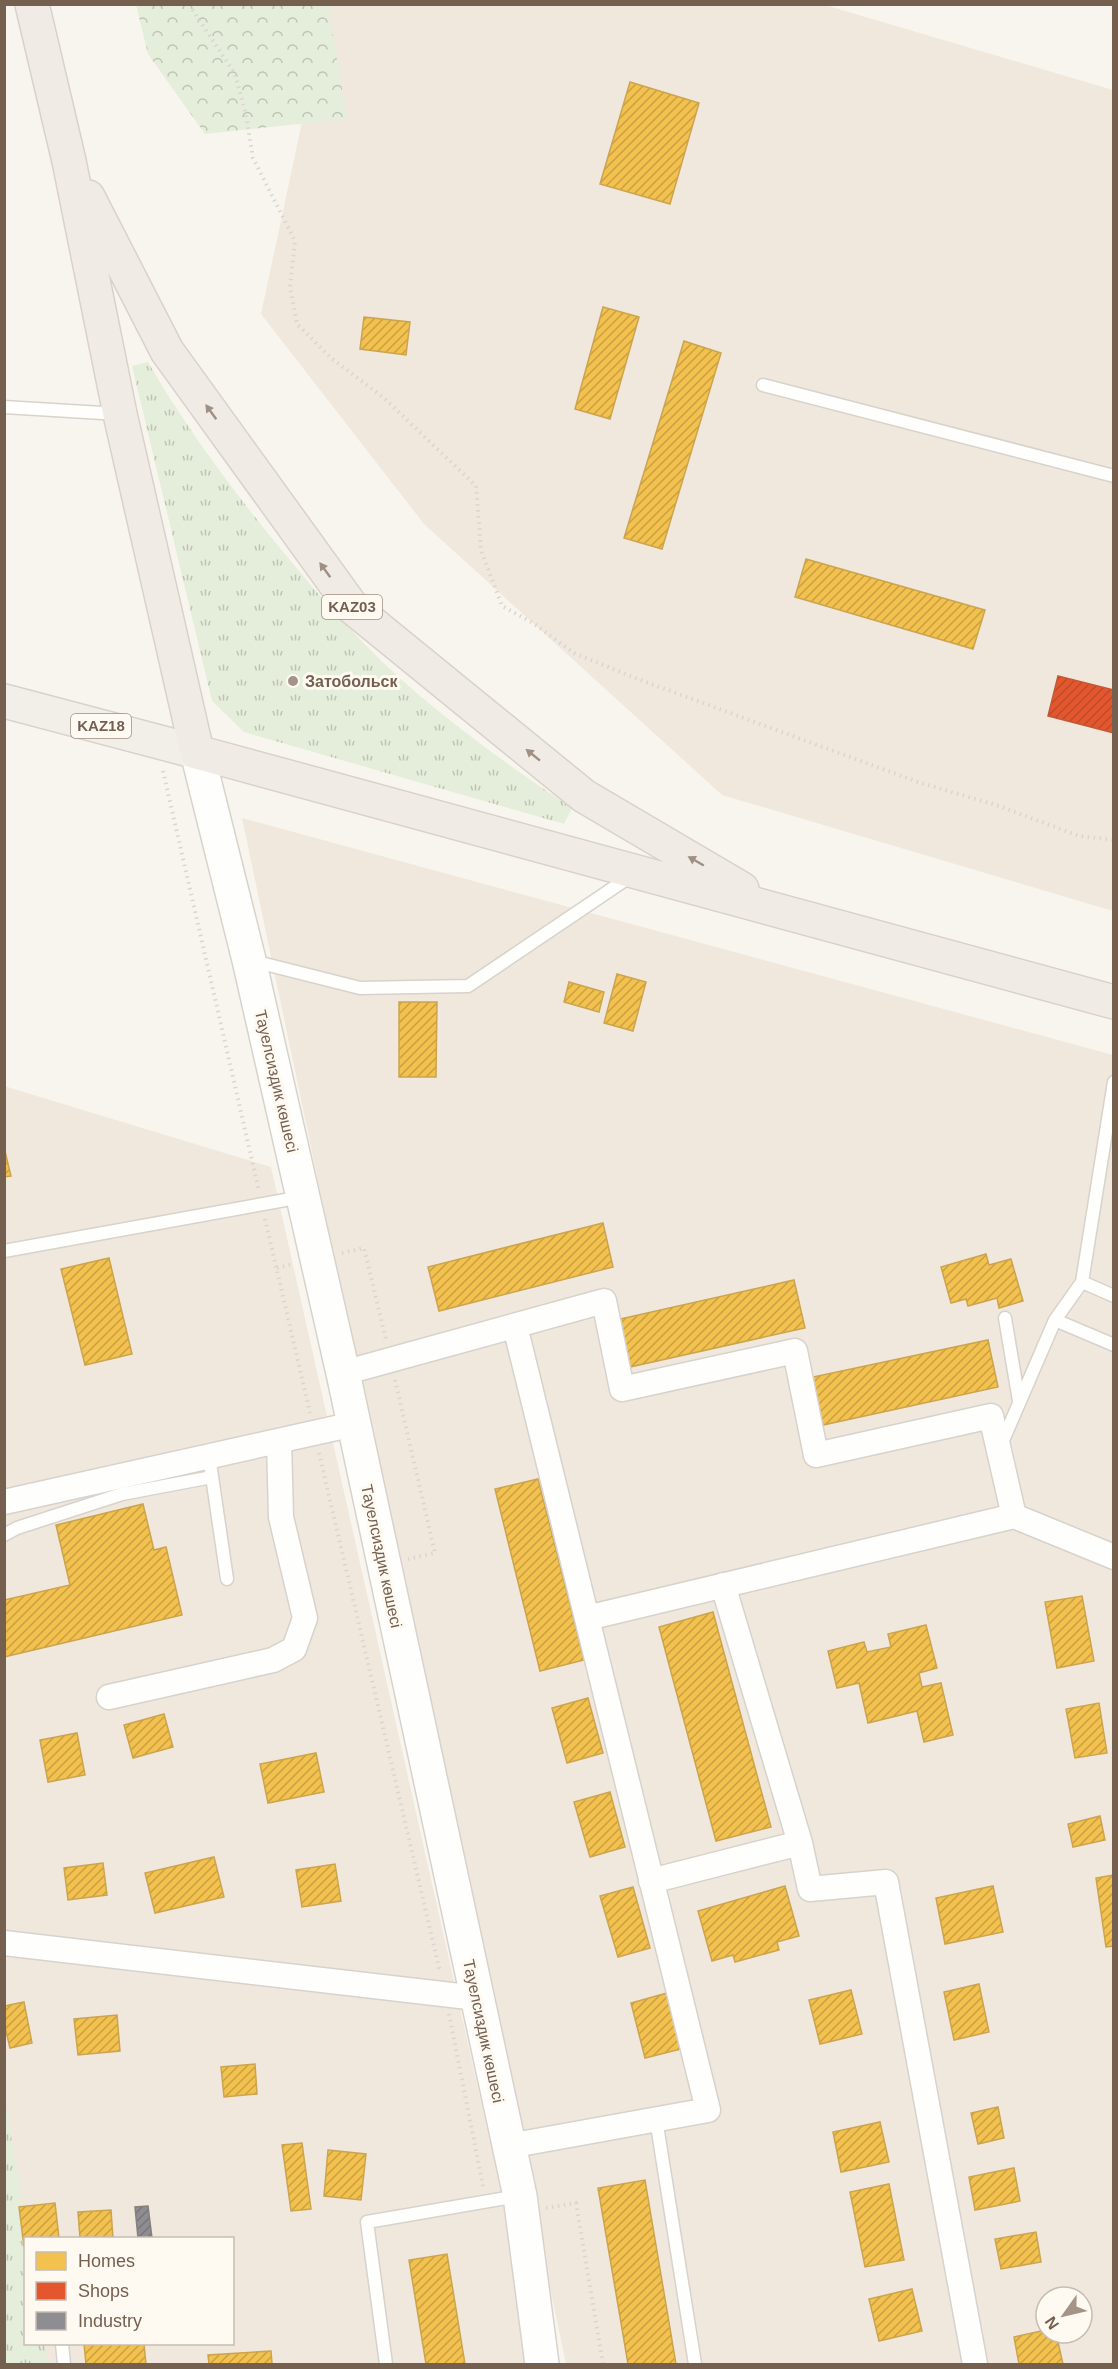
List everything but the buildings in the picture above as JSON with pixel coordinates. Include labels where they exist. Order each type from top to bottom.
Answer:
[{"type":"highway","name":"KАZ03","points":[[32,4],[69,161],[120,414],[197,752],[1113,1002]]},
{"type":"highway","name":"KАZ03","points":[[69,161],[167,351],[352,608],[584,796],[782,912]]},
{"type":"main road","name":"KAZ18","points":[[4,700],[197,752]]},
{"type":"street","name":"Тауелсиздик көшесі","points":[[197,752],[249,960],[343,1373],[509,2145],[520,2204],[542,2364]]},
{"type":"street","points":[[343,1373],[604,1301],[622,1389],[795,1351],[816,1455],[991,1416],[1014,1516]]},
{"type":"street","points":[[509,2145],[708,2110],[515,1326]]},
{"type":"street","points":[[4,1502],[210,1467],[279,1441],[354,1424]]},
{"type":"street","points":[[109,1697],[273,1660],[294,1649],[305,1618],[281,1517],[279,1441]]},
{"type":"street","points":[[587,1618],[1014,1516],[1113,1557]]},
{"type":"street","points":[[723,1585],[800,1843],[810,1889],[886,1882],[975,2364]]},
{"type":"street","points":[[651,1881],[800,1843]]},
{"type":"street","points":[[4,1943],[477,1998]]},
{"type":"lane","points":[[763,385],[1113,476]]},
{"type":"lane","points":[[4,407],[120,414]]},
{"type":"lane","points":[[249,960],[360,988],[468,986],[637,872]]},
{"type":"lane","points":[[999,1451],[1055,1320],[1082,1282],[1113,1082]]},
{"type":"lane","points":[[4,1251],[303,1197]]},
{"type":"lane","points":[[1082,1282],[1113,1296]]},
{"type":"lane","points":[[1005,1318],[1020,1402]]},
{"type":"lane","points":[[1055,1320],[1113,1346]]},
{"type":"lane","points":[[4,1535],[17,1528],[210,1467],[227,1579]]},
{"type":"lane","points":[[656,2119],[695,2364]]},
{"type":"lane","points":[[386,2364],[367,2222],[486,2202],[520,2204]]},
{"type":"lane","points":[[62,2345],[64,2364]]},
{"type":"path","points":[[191,4],[192,9],[235,74],[246,115],[253,158],[295,241],[290,287],[297,324],[331,358],[384,398],[476,486],[481,550],[502,606],[533,623],[574,653],[635,678],[918,782],[999,806],[1079,836],[1113,840]]},
{"type":"path","points":[[163,771],[445,1995],[486,2202]]},
{"type":"path","points":[[276,1268],[364,1248],[391,1360],[435,1553],[347,1573]]},
{"type":"path","points":[[520,2204],[576,2203],[603,2364]]},
{"type":"shaded area","points":[[327,5],[825,5],[1113,90],[1113,911],[722,795],[424,524],[261,314]]},
{"type":"shaded area","points":[[242,818],[1113,1055],[1113,2364],[566,2364]]},
{"type":"shaded area","points":[[4,1086],[271,1167],[540,2364],[5,2364]]},
{"type":"green space","points":[[136,5],[328,5],[347,119],[205,134],[148,54]]},
{"type":"green space","points":[[148,362],[193,434],[226,480],[328,605],[381,661],[419,695],[494,754],[572,808],[564,824],[244,732],[212,701],[132,366]]},
{"type":"green space","points":[[4,2093],[28,2237],[24,2237],[24,2345],[45,2345],[49,2364],[5,2364]]},
{"type":"place","name":"Затобольск","points":[[293,681]]}]
